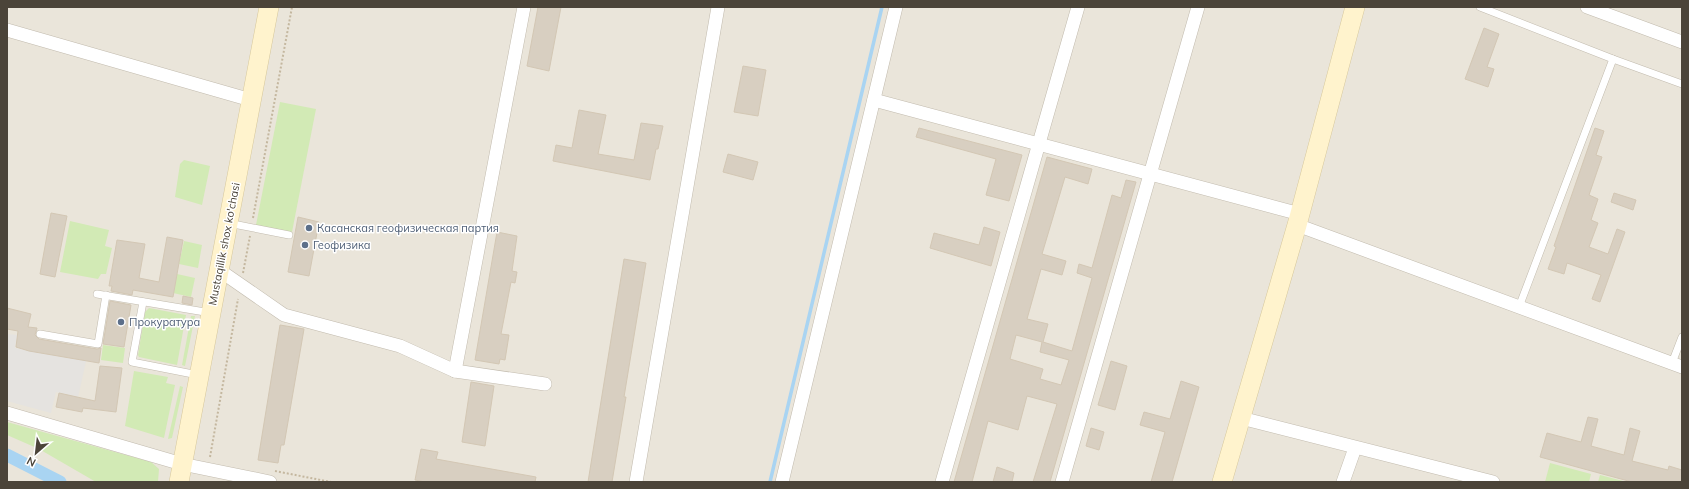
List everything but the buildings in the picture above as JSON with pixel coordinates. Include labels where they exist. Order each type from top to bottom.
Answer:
[{"type":"street","name":"Mustaqillik shox ko'chasi","points":[[180,473],[269,7]]},
{"type":"street","points":[[455,371],[524,7]]},
{"type":"street","points":[[636,482],[718,7]]},
{"type":"street","points":[[782,482],[896,7]]},
{"type":"street","points":[[942,482],[1078,7]]},
{"type":"street","points":[[1062,482],[1198,7]]},
{"type":"street","points":[[1222,482],[1299,220],[1356,7]]},
{"type":"street","points":[[1587,7],[1682,42]]},
{"type":"street","points":[[7,30],[251,100]]},
{"type":"street","points":[[874,100],[1150,174],[1299,220],[1519,307],[1677,365]]},
{"type":"street","points":[[219,270],[284,315],[400,346],[455,371],[545,384]]},
{"type":"street","points":[[7,413],[180,473],[270,482]]},
{"type":"street","points":[[1240,418],[1486,481]]},
{"type":"street","points":[[1344,482],[1355,448]]},
{"type":"lane","points":[[1480,7],[1613,59],[1682,84]]},
{"type":"lane","points":[[1519,307],[1613,59]]},
{"type":"lane","points":[[228,223],[289,235]]},
{"type":"lane","points":[[97,294],[211,313]]},
{"type":"lane","points":[[40,334],[98,344],[106,295]]},
{"type":"lane","points":[[143,302],[132,362],[199,375]]},
{"type":"lane","points":[[1677,365],[1682,338]]},
{"type":"shaded area","points":[[7,7],[1682,7],[1682,482],[7,482]]},
{"type":"shaded area","points":[[7,334],[17,335],[15,348],[86,361],[78,397],[56,392],[51,413],[7,401]]},
{"type":"green space","points":[[280,102],[316,109],[292,232],[256,225]]},
{"type":"green space","points":[[184,160],[210,166],[202,205],[175,197],[180,164]]},
{"type":"green space","points":[[70,221],[109,230],[105,246],[112,248],[106,274],[101,274],[98,279],[60,272]]},
{"type":"green space","points":[[184,241],[202,245],[198,268],[179,264]]},
{"type":"green space","points":[[177,274],[195,278],[191,297],[173,293]]},
{"type":"green space","points":[[149,308],[186,315],[177,365],[139,357],[138,355],[145,312]]},
{"type":"green space","points":[[191,316],[195,316],[185,366],[182,365]]},
{"type":"green space","points":[[103,345],[125,348],[123,363],[101,360]]},
{"type":"green space","points":[[134,371],[168,377],[166,383],[175,385],[164,438],[125,426]]},
{"type":"green space","points":[[180,386],[183,387],[172,438],[168,439]]},
{"type":"green space","points":[[7,422],[151,462],[159,469],[158,482],[96,482],[39,449],[7,435]]},
{"type":"green space","points":[[1550,463],[1591,474],[1589,482],[1545,482]]},
{"type":"green space","points":[[1600,475],[1627,482],[1598,482]]},
{"type":"waterway","points":[[770,482],[882,7]]},
{"type":"waterway","points":[[7,455],[60,482]]},
{"type":"place","name":"Касанская геофизическая партия","points":[[309,228]]},
{"type":"place","name":"Геофизика","points":[[305,245]]},
{"type":"place","name":"Прокуратура","points":[[121,322]]}]
